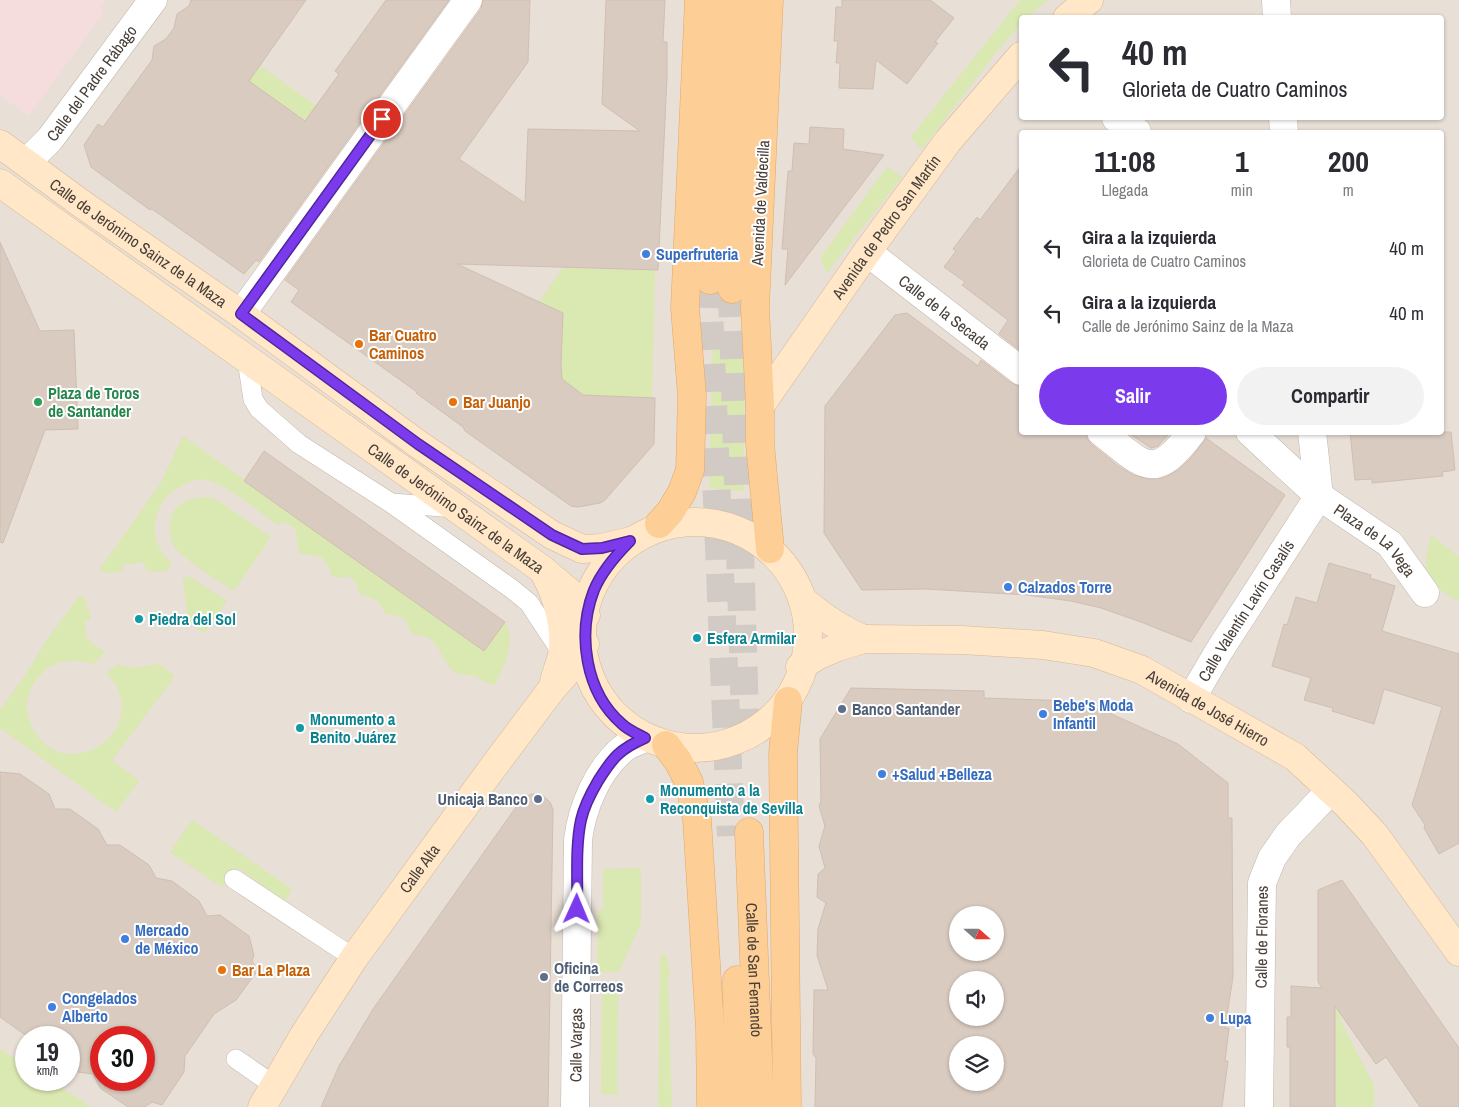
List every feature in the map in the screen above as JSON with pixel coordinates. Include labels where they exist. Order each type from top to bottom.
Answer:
[{"type":"main road","points":[[574,649],[595,588],[611,561],[630,541],[659,524],[674,506],[682,492],[690,470],[692,396],[685,308],[699,0]]},
{"type":"main road","name":"Avenida de Valdecilla","points":[[721,0],[721,285],[748,0]]},
{"type":"main road","name":"Avenida de Valdecilla","points":[[769,0],[755,308],[760,444],[770,548]]},
{"type":"main road","points":[[1071,15],[1089,0]]},
{"type":"main road","name":"Avenida de Pedro San Martín","points":[[760,406],[866,252],[948,141],[1019,58]]},
{"type":"main road","name":"Calle de Jerónimo Sainz de la Maza","points":[[0,144],[27,162],[86,208],[241,314],[418,444],[552,535],[582,549],[602,548],[630,541]]},
{"type":"main road","name":"Calle de Jerónimo Sainz de la Maza","points":[[0,183],[543,570],[576,598],[586,615]]},
{"type":"main road","points":[[659,524],[707,520],[729,523],[754,535],[770,548],[786,566],[796,582],[804,602],[806,637],[800,667],[788,701],[783,753],[787,1107]]},
{"type":"main road","points":[[543,570],[554,592],[561,622],[574,649],[589,669],[599,694],[610,713],[624,726],[656,741],[688,752],[711,750],[740,741],[766,724],[788,701]]},
{"type":"main road","name":"Avenida de José Hierro","points":[[804,602],[828,622],[847,633],[864,639]]},
{"type":"main road","name":"Avenida de José Hierro","points":[[800,667],[824,653],[864,639],[962,640],[1043,646],[1094,653],[1142,670],[1296,757],[1375,835],[1459,952]]},
{"type":"main road","name":"Calle Alta","points":[[267,1100],[304,1035],[354,958],[491,770],[551,690],[572,666],[574,649]]},
{"type":"main road","points":[[656,741],[678,761],[689,782],[697,819],[710,1028],[710,1107]]},
{"type":"main road","name":"Calle de San Fernando","points":[[738,1107],[740,834],[760,1107]]},
{"type":"street","name":"Calle del Padre Rábago","points":[[27,162],[50,139],[153,0]]},
{"type":"street","points":[[241,314],[468,0]]},
{"type":"street","points":[[1276,0],[1277,15]]},
{"type":"street","points":[[1119,120],[1134,130]]},
{"type":"street","name":"Calle de la Secada","points":[[866,252],[1019,369]]},
{"type":"street","points":[[1105,435],[1139,462],[1154,466],[1167,460],[1189,435]]},
{"type":"street","name":"Plaza de La Vega","points":[[1253,435],[1319,496],[1390,544],[1424,593]]},
{"type":"street","points":[[1312,435],[1319,496]]},
{"type":"street","name":"Calle Valentín Lavín Casalís","points":[[1192,699],[1219,651],[1319,496]]},
{"type":"street","name":"Calle Vargas","points":[[576,1107],[578,840],[581,819],[587,800],[610,762],[625,747],[656,741]]},
{"type":"street","name":"Calle de Floranes","points":[[1259,1107],[1262,884],[1272,858],[1288,835],[1331,790]]},
{"type":"lane","points":[[247,360],[253,399],[259,409],[299,444],[391,503],[490,573],[529,603],[574,649]]},
{"type":"lane","points":[[391,503],[457,508]]},
{"type":"lane","points":[[234,879],[354,958]]},
{"type":"lane","points":[[236,1059],[267,1100]]},
{"type":"shaded area","points":[[0,0],[1459,0],[1459,1107],[0,1107]]},
{"type":"shaded area","points":[[0,0],[106,0],[100,8],[104,13],[29,116],[0,96]]},
{"type":"green space","points":[[1020,0],[1048,0],[1030,15],[1019,15],[1019,26],[999,49],[922,149],[910,138]]},
{"type":"green space","points":[[259,65],[350,130],[340,146],[248,81]]},
{"type":"green space","points":[[887,167],[902,177],[827,273],[820,258]]},
{"type":"green space","points":[[563,268],[655,270],[652,397],[583,395],[561,378],[563,313],[539,302]]},
{"type":"green space","points":[[713,341],[744,344],[744,491],[709,488]]},
{"type":"green space","points":[[183,436],[484,650],[505,622],[510,638],[508,654],[494,686],[472,675],[463,675],[452,671],[434,642],[428,637],[412,634],[404,618],[385,613],[377,600],[359,593],[356,583],[350,576],[340,578],[332,576],[328,565],[321,557],[299,553],[295,528],[282,521],[279,526],[225,487],[207,480],[196,480],[181,486],[171,493],[161,505],[156,521],[156,537],[158,545],[172,564],[165,572],[146,571],[144,562],[122,565],[123,572],[106,573],[100,569],[160,484]]},
{"type":"green space","points":[[206,497],[217,500],[271,537],[234,591],[192,563],[177,550],[172,541],[170,520],[173,512],[185,502],[195,498]]},
{"type":"green space","points":[[1431,535],[1459,557],[1459,602],[1427,581],[1426,559]]},
{"type":"green space","points":[[189,576],[227,601],[204,633],[189,623],[183,582],[184,578]]},
{"type":"green space","points":[[80,595],[86,600],[91,620],[84,622],[88,640],[105,652],[94,664],[80,661],[59,663],[47,669],[37,678],[29,694],[27,710],[39,738],[54,750],[73,754],[91,750],[107,740],[118,725],[122,707],[116,686],[107,673],[118,664],[133,668],[157,664],[175,676],[112,760],[139,781],[116,812],[0,728],[0,710],[28,671],[46,641]]},
{"type":"green space","points":[[192,820],[292,889],[285,901],[237,867],[222,887],[170,852]]},
{"type":"green space","points":[[641,868],[641,923],[619,972],[597,973],[598,911],[603,910],[603,869]]},
{"type":"green space","points":[[660,954],[666,954],[670,974],[668,979],[672,1107],[658,1107]]},
{"type":"green space","points":[[1336,988],[1342,988],[1341,1022],[1374,1085],[1374,1107],[1335,1107]]},
{"type":"green space","points":[[602,990],[618,990],[617,1095],[601,1094]]},
{"type":"green space","points":[[0,1049],[15,1059],[15,1091],[67,1091],[92,1107],[0,1107]]},
{"type":"building","points":[[191,0],[306,0],[249,81],[305,121],[339,74],[335,71],[386,0],[449,0],[259,262],[256,260],[244,274],[91,167],[84,145],[98,124],[103,127],[152,60],[154,46],[166,39],[174,28],[177,14],[189,6]]},
{"type":"building","points":[[483,0],[530,0],[528,62],[459,159],[525,203],[528,129],[640,131],[602,104],[606,0],[665,0],[663,42],[667,42],[667,77],[658,270],[457,264],[563,313],[562,379],[583,395],[655,398],[654,444],[604,501],[600,503],[578,507],[571,506],[465,431],[463,427],[417,392],[291,302],[299,290],[285,280],[481,9]]},
{"type":"building","points":[[842,0],[930,0],[954,18],[935,42],[938,43],[907,84],[876,60],[873,89],[839,88],[840,63],[836,63],[838,41],[834,41],[836,7],[842,7]]},
{"type":"building","points":[[810,127],[844,129],[843,149],[884,155],[785,285],[788,249],[782,249],[788,171],[792,171],[794,143],[809,144]]},
{"type":"building","points":[[1019,169],[1019,349],[999,334],[1008,320],[962,285],[965,282],[944,267],[956,251],[953,249],[977,217],[980,220]]},
{"type":"building","name":"Plaza de Toros de Santander","points":[[0,242],[40,331],[74,330],[78,429],[45,430],[3,543],[0,542]]},
{"type":"building","points":[[907,313],[978,366],[981,360],[1011,383],[1019,385],[1019,435],[1086,435],[1091,444],[1118,466],[1133,475],[1149,479],[1164,478],[1178,470],[1191,458],[1206,438],[1285,495],[1191,642],[1101,608],[1071,601],[1027,595],[926,589],[862,590],[824,533],[825,406],[895,315]]},
{"type":"building","points":[[1444,432],[1451,432],[1455,470],[1442,472],[1443,476],[1372,483],[1372,479],[1355,480],[1350,435],[1444,435]]},
{"type":"building","points":[[1132,435],[1168,435],[1158,446],[1151,448]]},
{"type":"building","points":[[264,451],[505,622],[484,651],[244,481]]},
{"type":"building","points":[[1329,563],[1371,575],[1370,578],[1395,586],[1382,631],[1459,654],[1459,843],[1439,854],[1424,828],[1425,825],[1412,805],[1442,707],[1384,689],[1374,724],[1332,711],[1333,708],[1304,700],[1311,678],[1272,666],[1284,624],[1287,625],[1296,597],[1317,603]]},
{"type":"building","points":[[851,688],[984,691],[984,698],[1073,701],[1107,712],[1178,744],[1228,783],[1228,818],[1232,818],[1233,977],[1225,1028],[1229,1028],[1225,1061],[1228,1061],[1222,1107],[815,1107],[816,1058],[813,1054],[814,990],[828,990],[817,955],[818,929],[826,903],[817,897],[818,874],[825,868],[819,846],[825,826],[819,806],[821,801],[820,739]]},
{"type":"building","name":"Mercado de México","points":[[0,772],[20,774],[49,794],[55,809],[70,809],[98,829],[107,845],[120,845],[149,865],[156,878],[172,881],[199,901],[207,916],[220,915],[249,936],[254,955],[252,961],[258,970],[236,1000],[214,1014],[185,1056],[184,1072],[162,1105],[152,1102],[145,1107],[128,1107],[104,1091],[155,1091],[155,1026],[90,1026],[90,1074],[80,1072],[80,1026],[15,1026],[15,1028],[0,1017]]},
{"type":"building","points":[[531,794],[542,795],[550,802],[553,810],[548,1107],[321,1107],[339,1066],[373,1009],[521,800]]},
{"type":"building","points":[[1342,880],[1459,1048],[1459,1107],[1420,1107],[1386,1057],[1376,1064],[1335,1006],[1335,1107],[1290,1107],[1290,1047],[1287,1047],[1287,1017],[1291,1017],[1291,986],[1322,988],[1318,982],[1318,890]]},
{"type":"tunnel","points":[[710,280],[709,309],[731,836]]},
{"type":"tunnel","points":[[732,289],[746,748]]},
{"type":"place","name":"Superfruteria","points":[[646,254]]},
{"type":"place","name":"Bar Cuatro Caminos","points":[[359,344]]},
{"type":"place","name":"Plaza de Toros de Santander","points":[[38,402]]},
{"type":"place","name":"Bar Juanjo","points":[[453,402]]},
{"type":"place","name":"Calzados Torre","points":[[1008,587]]},
{"type":"place","name":"Piedra del Sol","points":[[139,619]]},
{"type":"place","name":"Esfera Armilar","points":[[697,638]]},
{"type":"place","name":"Banco Santander","points":[[842,709]]},
{"type":"place","name":"Bebe's Moda Infantil","points":[[1043,714]]},
{"type":"place","name":"Monumento a Benito Juárez","points":[[300,728]]},
{"type":"place","name":"+Salud +Belleza","points":[[882,774]]},
{"type":"place","name":"Unicaja Banco","points":[[538,799]]},
{"type":"place","name":"Monumento a la Reconquista de Sevilla","points":[[650,799]]},
{"type":"place","name":"Mercado de México","points":[[125,939]]},
{"type":"place","name":"Bar La Plaza","points":[[222,970]]},
{"type":"place","name":"Oficina de Correos","points":[[544,977]]},
{"type":"place","name":"Congelados Alberto","points":[[52,1007]]},
{"type":"place","name":"Lupa","points":[[1210,1018]]},
{"type":"route","points":[[382,119],[241,314],[418,444],[552,535],[582,549],[602,548],[630,541],[611,561],[595,588],[586,615],[585,644],[589,669],[599,694],[610,713],[624,726],[645,738],[625,747],[610,762],[587,800],[581,819],[578,840],[577,909]]}]
